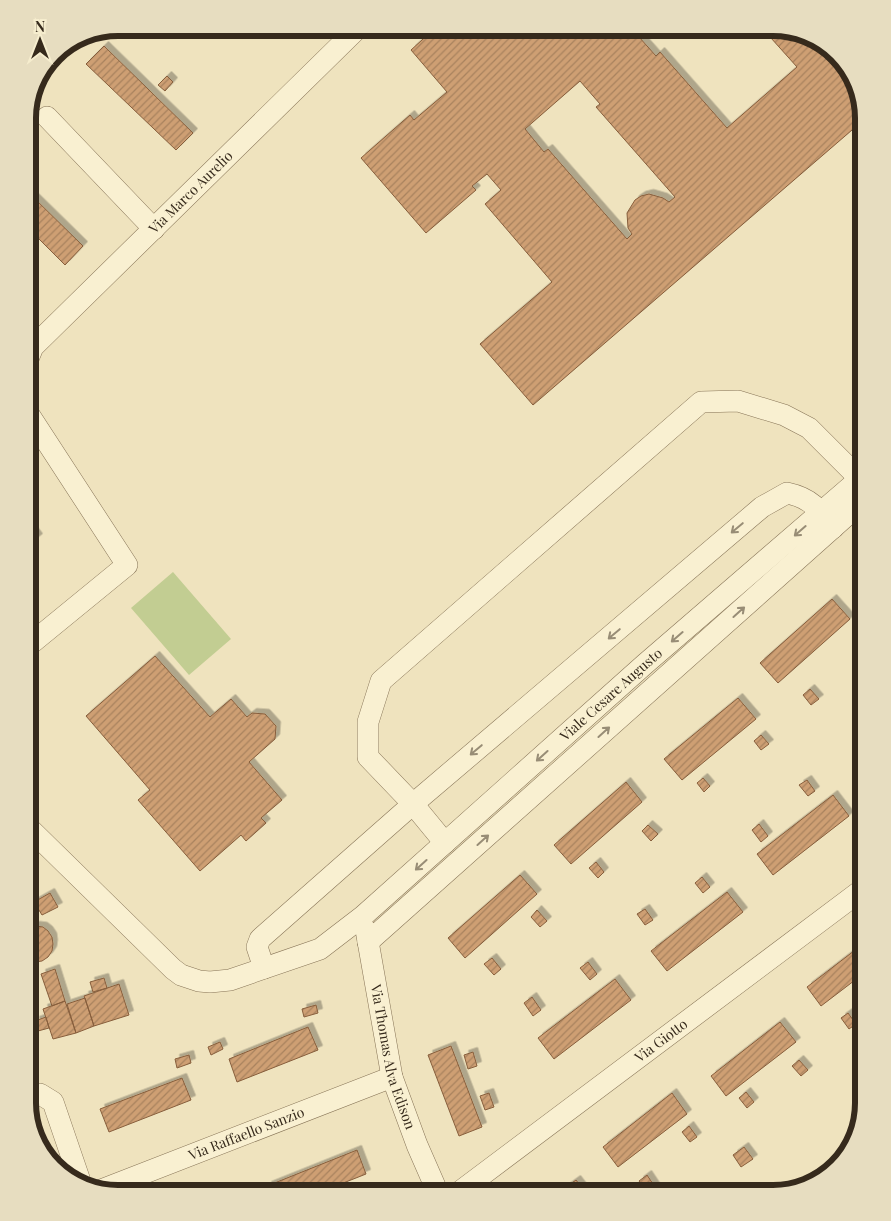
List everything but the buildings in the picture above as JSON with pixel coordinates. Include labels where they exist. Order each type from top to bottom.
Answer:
[{"type":"street","name":"Via Marco Aurelio","points":[[36,344],[350,36]]},
{"type":"street","points":[[47,117],[154,229]]},
{"type":"street","points":[[445,843],[413,804],[368,757],[368,722],[381,681],[701,402],[738,401],[784,415],[809,428],[855,471]]},
{"type":"street","points":[[36,425],[127,565],[36,639]]},
{"type":"street","name":"Viale Cesare Augusto","points":[[368,942],[827,520],[855,486]]},
{"type":"street","points":[[264,968],[257,946],[260,939],[413,804],[762,507],[787,493],[802,496],[827,520]]},
{"type":"street","name":"Viale Cesare Augusto","points":[[36,835],[173,969],[181,974],[200,981],[220,982],[320,948],[363,916],[645,664],[827,520],[855,506]]},
{"type":"street","name":"Via Giotto","points":[[469,1185],[855,896]]},
{"type":"street","name":"Via Thomas Alva Edison","points":[[363,916],[392,1077],[417,1145],[434,1185]]},
{"type":"street","name":"Via Raffaello Sanzio","points":[[114,1185],[392,1077]]},
{"type":"street","points":[[36,1095],[40,1094],[53,1102],[79,1175]]},
{"type":"green space","points":[[173,572],[231,639],[189,675],[131,608]]}]
